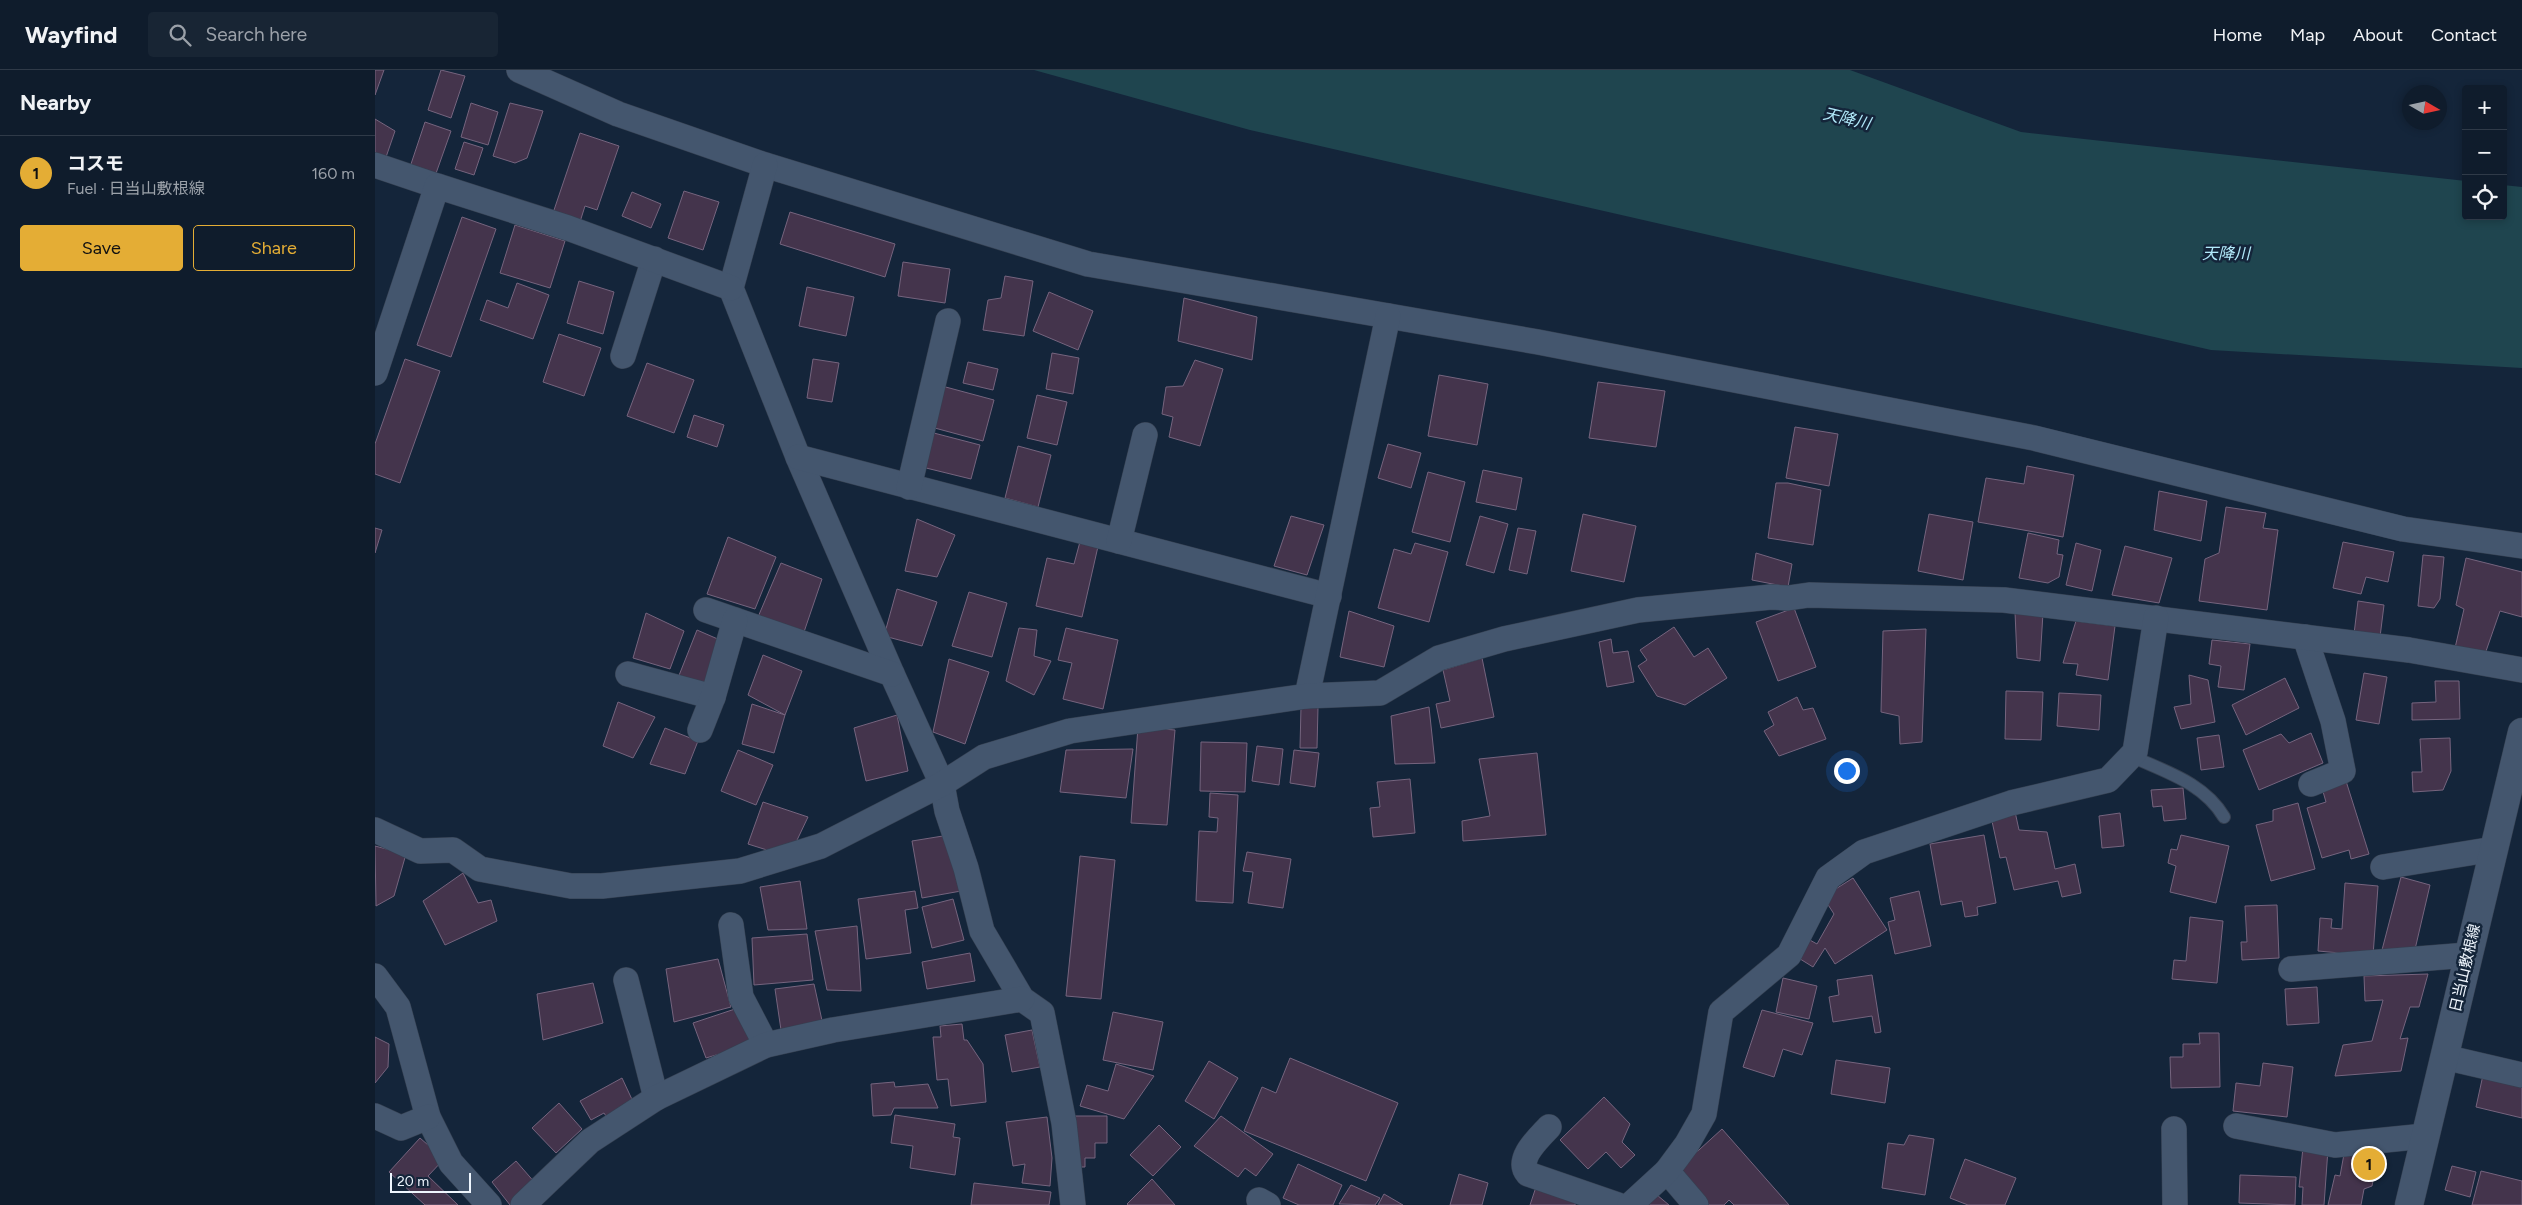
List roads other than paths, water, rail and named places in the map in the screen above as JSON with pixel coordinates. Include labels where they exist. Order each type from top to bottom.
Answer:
[{"type":"main road","name":"日当山敷根線","points":[[2409,1205],[2522,732]]},
{"type":"street","points":[[519,70],[618,114],[765,165],[1088,264],[1538,342],[2025,436],[2403,528],[2522,546]]},
{"type":"street","points":[[765,165],[731,288],[798,457],[942,784],[947,811],[966,868],[982,931],[1022,999],[1042,1012],[1064,1123],[1073,1205]]},
{"type":"street","points":[[375,166],[568,228],[731,288]]},
{"type":"street","points":[[375,373],[437,186]]},
{"type":"street","points":[[623,356],[654,259]]},
{"type":"street","points":[[1307,696],[1389,316]]},
{"type":"street","points":[[909,487],[949,321]]},
{"type":"street","points":[[1119,542],[1145,435]]},
{"type":"street","points":[[798,457],[1329,596]]},
{"type":"street","points":[[375,830],[421,851],[453,850],[479,869],[571,886],[602,886],[740,871],[821,846],[942,784],[985,757],[1070,731],[1307,696],[1380,693],[1439,658],[1504,639],[1628,612],[1771,597],[1787,598],[1809,595],[2004,600],[2409,650],[2522,670]]},
{"type":"street","points":[[706,610],[892,674]]},
{"type":"street","points":[[1629,1205],[1667,1172],[1687,1144],[1704,1114],[1721,1012],[1789,955],[1828,878],[1864,852],[2011,803],[2108,780],[2135,752],[2156,618]]},
{"type":"street","points":[[700,730],[713,697],[735,620]]},
{"type":"street","points":[[2305,637],[2333,721],[2343,771],[2311,784]]},
{"type":"street","points":[[628,674],[713,697]]},
{"type":"street","points":[[2383,867],[2493,849]]},
{"type":"street","points":[[731,925],[741,997],[766,1044]]},
{"type":"street","points":[[2291,969],[2468,955]]},
{"type":"street","points":[[375,976],[397,1007],[428,1117],[451,1162],[489,1205]]},
{"type":"street","points":[[626,980],[656,1098]]},
{"type":"street","points":[[523,1205],[590,1141],[656,1098],[766,1044],[833,1030],[1022,999]]},
{"type":"street","points":[[2444,1056],[2522,1075]]},
{"type":"street","points":[[375,1116],[401,1128],[428,1117]]},
{"type":"street","points":[[2236,1126],[2335,1144],[2425,1136]]},
{"type":"street","points":[[1549,1127],[1524,1157],[1524,1166],[1527,1174],[1618,1205]]},
{"type":"street","points":[[2174,1129],[2175,1205]]},
{"type":"street","points":[[1667,1172],[1696,1205]]},
{"type":"lane","points":[[2131,756],[2199,788],[2216,803],[2224,818]]},
{"type":"water","name":"天降川","points":[[1034,70],[1850,70],[2021,132],[2462,181],[2462,220],[2507,220],[2507,185],[2522,187],[2522,368],[2211,350],[1250,130]]},
{"type":"place","name":"コスモ","points":[[2369,1164]]}]
